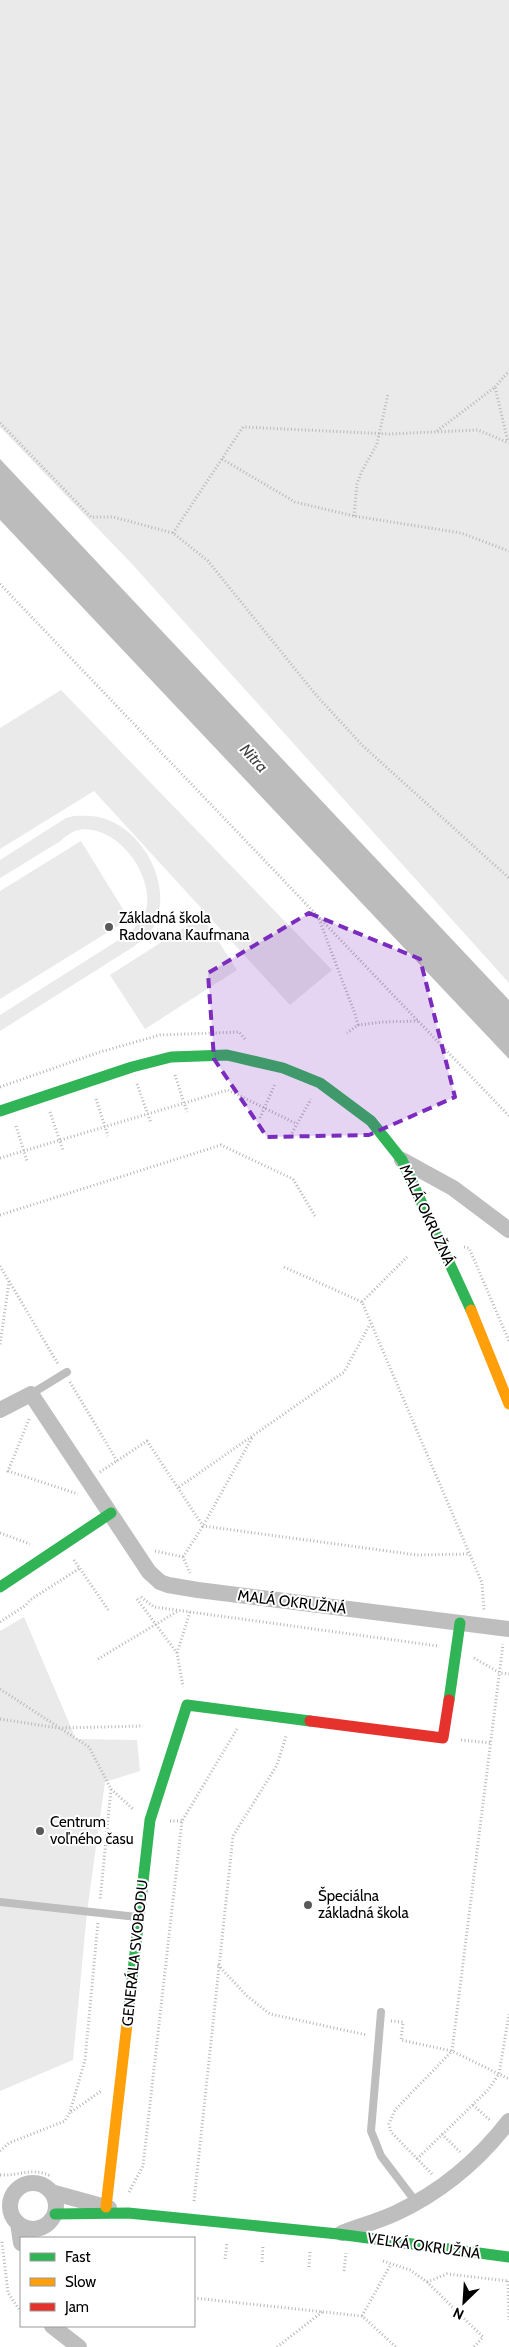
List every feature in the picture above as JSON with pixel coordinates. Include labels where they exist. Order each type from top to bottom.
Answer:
[{"type":"street","name":"MALÁ OKRUŽNÁ","points":[[0,1111],[132,1067],[171,1057],[227,1055],[283,1068],[320,1083],[371,1121],[402,1160],[454,1271],[509,1404]]},
{"type":"street","points":[[402,1160],[453,1188],[509,1230]]},
{"type":"street","name":"MALÁ OKRUŽNÁ","points":[[31,1394],[149,1572],[160,1582],[198,1590],[507,1629]]},
{"type":"street","points":[[0,1410],[31,1394]]},
{"type":"street","points":[[0,1587],[63,1544],[108,1508]]},
{"type":"street","points":[[187,1705],[443,1738],[460,1623]]},
{"type":"street","name":"GENERÁLA SVOBODU","points":[[106,2207],[150,1820],[187,1705]]},
{"type":"street","points":[[54,2214],[128,2213],[338,2234],[396,2214],[443,2185],[469,2167],[491,2145],[501,2122]]},
{"type":"street","points":[[20,2241],[9,2214],[12,2196],[17,2190],[31,2183],[38,2184],[51,2192],[128,2213]]},
{"type":"street","points":[[0,2190],[17,2190]]},
{"type":"street","points":[[9,2214],[30,2229],[41,2233],[54,2214],[55,2199],[51,2192]]},
{"type":"street","name":"VEĽKÁ OKRUŽNÁ","points":[[338,2234],[509,2257]]},
{"type":"street","points":[[53,2327],[79,2347]]},
{"type":"lane","points":[[31,1394],[67,1375]]},
{"type":"lane","points":[[0,1902],[139,1917]]},
{"type":"lane","points":[[380,2016],[371,2131],[381,2156],[416,2202]]},
{"type":"path","points":[[437,431],[495,387],[509,372]]},
{"type":"path","points":[[495,387],[509,442]]},
{"type":"path","points":[[354,516],[357,484],[377,444],[388,394]]},
{"type":"path","points":[[0,423],[91,517],[113,517],[173,533],[208,561],[316,694],[363,746],[509,878]]},
{"type":"path","points":[[173,533],[243,426],[266,429],[378,433],[478,430],[509,442]]},
{"type":"path","points":[[222,459],[295,502],[354,516],[461,533],[509,551]]},
{"type":"path","points":[[0,584],[509,1116]]},
{"type":"path","points":[[318,917],[358,1025]]},
{"type":"path","points":[[347,1033],[358,1025],[418,1021]]},
{"type":"path","points":[[174,1071],[187,1112]]},
{"type":"path","points":[[260,1118],[278,1078]]},
{"type":"path","points":[[137,1082],[151,1123]]},
{"type":"path","points":[[0,1158],[228,1090],[297,1124]]},
{"type":"path","points":[[94,1094],[108,1136]]},
{"type":"path","points":[[292,1133],[314,1094]]},
{"type":"path","points":[[49,1109],[63,1150]]},
{"type":"path","points":[[15,1120],[27,1161]]},
{"type":"path","points":[[0,1214],[221,1145],[293,1179],[315,1216]]},
{"type":"path","points":[[461,1246],[469,1248],[509,1341]]},
{"type":"path","points":[[362,1302],[407,1257]]},
{"type":"path","points":[[0,1266],[117,1461]]},
{"type":"path","points":[[284,1267],[362,1302],[482,1583],[486,1626]]},
{"type":"path","points":[[0,1344],[9,1280]]},
{"type":"path","points":[[179,1487],[344,1372],[371,1324]]},
{"type":"path","points":[[32,1413],[8,1471],[108,1508]]},
{"type":"path","points":[[183,1557],[203,1526],[254,1434]]},
{"type":"path","points":[[89,1480],[147,1441],[203,1526]]},
{"type":"path","points":[[203,1526],[417,1556],[469,1554]]},
{"type":"path","points":[[0,1533],[52,1552]]},
{"type":"path","points":[[63,1544],[109,1611]]},
{"type":"path","points":[[133,1546],[183,1557]]},
{"type":"path","points":[[183,1557],[198,1590]]},
{"type":"path","points":[[0,1622],[80,1568]]},
{"type":"path","points":[[141,1597],[154,1607],[178,1611],[457,1648],[500,1673],[509,1674]]},
{"type":"path","points":[[137,1599],[177,1654],[187,1705]]},
{"type":"path","points":[[98,1659],[178,1611]]},
{"type":"path","points":[[177,1654],[190,1612]]},
{"type":"path","points":[[443,2185],[391,2132],[389,2124],[395,2110],[452,2052],[507,1629]]},
{"type":"path","points":[[128,2192],[143,2166],[182,1821],[247,1712]]},
{"type":"path","points":[[0,1718],[58,1728],[143,1726]]},
{"type":"path","points":[[193,2210],[233,1836],[277,1765],[291,1718]]},
{"type":"path","points":[[443,1738],[491,1743]]},
{"type":"path","points":[[111,1789],[129,1807],[150,1820]]},
{"type":"path","points":[[218,1964],[247,1996],[270,2014],[378,2037]]},
{"type":"path","points":[[417,2159],[488,2090],[499,2074],[508,2035],[509,2014]]},
{"type":"path","points":[[380,2016],[403,2022],[401,2040],[452,2052],[509,2079]]},
{"type":"path","points":[[70,2112],[121,2076]]},
{"type":"path","points":[[473,2105],[501,2122]]},
{"type":"path","points":[[442,2134],[464,2156]]},
{"type":"path","points":[[225,2258],[227,2237]]},
{"type":"path","points":[[262,2262],[264,2241]]},
{"type":"path","points":[[2,2242],[8,2293],[20,2311]]},
{"type":"path","points":[[309,2267],[311,2245]]},
{"type":"path","points":[[344,2270],[346,2250],[355,2253]]},
{"type":"path","points":[[382,2261],[410,2270],[427,2282],[483,2337],[474,2347]]},
{"type":"path","points":[[362,2316],[391,2264]]},
{"type":"path","points":[[427,2282],[447,2274],[508,2281],[509,2320]]},
{"type":"path","points":[[195,2298],[362,2316],[396,2347]]},
{"type":"path","points":[[277,2347],[323,2312]]},
{"type":"highlighted area","points":[[309,913],[420,959],[455,1097],[369,1135],[267,1137],[214,1059],[208,973]]},
{"type":"shaded area","points":[[0,0],[509,0],[509,983],[132,564],[0,427]]},
{"type":"shaded area","points":[[61,690],[332,970],[290,1005],[94,791],[0,849],[0,728]]},
{"type":"shaded area","points":[[95,816],[115,823],[139,843],[155,872],[159,887],[160,903],[157,918],[150,932],[135,945],[0,1031],[0,1015],[128,934],[139,923],[146,910],[145,882],[130,854],[119,843],[106,835],[92,830],[73,832],[0,878],[0,860],[66,818]]},
{"type":"shaded area","points":[[81,841],[129,919],[0,999],[0,891]]},
{"type":"shaded area","points":[[202,916],[237,970],[145,1029],[110,975]]},
{"type":"shaded area","points":[[24,1617],[76,1739],[137,1740],[140,1771],[105,1782],[87,1912],[73,2060],[0,2091],[0,1631]]},
{"type":"water","name":"Nitra","points":[[0,459],[509,1000],[509,1059],[0,520]]},
{"type":"traffic: fast","points":[[0,1111],[132,1067],[171,1057],[227,1055],[283,1068],[320,1083],[371,1121],[402,1160],[471,1310]]},
{"type":"traffic: fast","points":[[0,1587],[111,1513]]},
{"type":"traffic: fast","points":[[449,1700],[460,1623]]},
{"type":"traffic: fast","points":[[128,2015],[150,1820],[187,1705],[310,1721]]},
{"type":"traffic: fast","points":[[55,2214],[128,2213],[338,2234],[509,2257]]},
{"type":"traffic: slow","points":[[471,1310],[509,1404]]},
{"type":"traffic: slow","points":[[106,2207],[128,2015]]},
{"type":"traffic: jam","points":[[310,1721],[443,1738],[449,1700]]},
{"type":"place","name":"Základná škola Radovana Kaufmana","points":[[109,927]]},
{"type":"place","name":"Centrum voľného času","points":[[40,1831]]},
{"type":"place","name":"Špeciálna základná škola","points":[[308,1905]]}]
